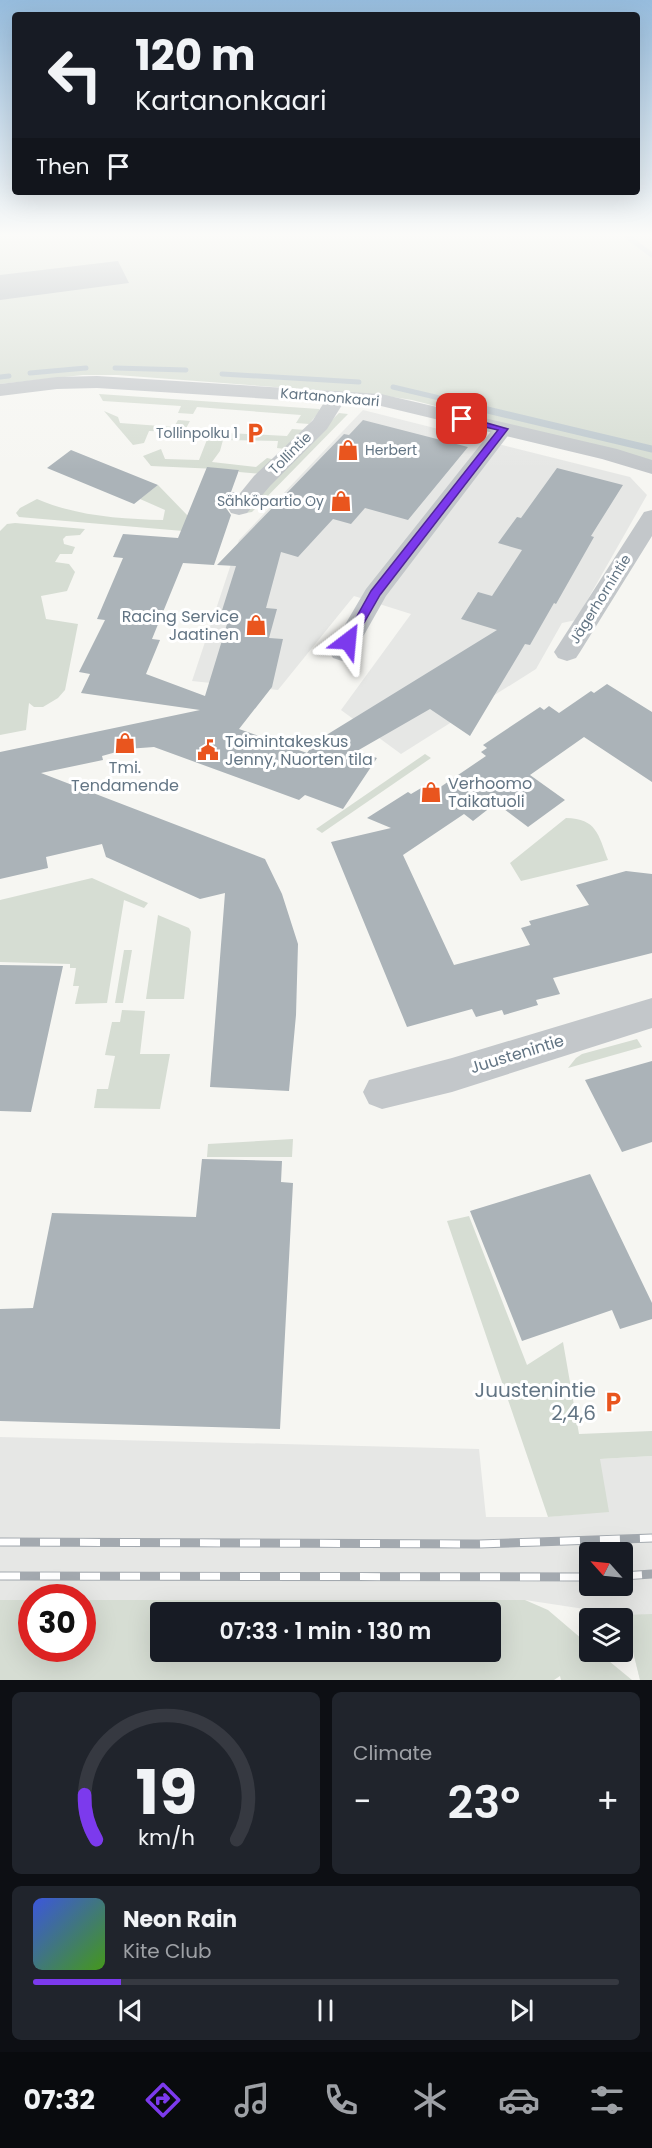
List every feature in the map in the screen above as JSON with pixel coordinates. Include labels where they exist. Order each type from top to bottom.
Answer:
[{"type":"street","name":"Kartanonkaari","points":[[0,390],[57,383],[97,382],[381,400],[652,467]]},
{"type":"street","name":"Tollintie","points":[[239,508],[250,492],[315,428],[332,408],[337,397]]},
{"type":"street","points":[[342,652],[375,594],[503,429]]},
{"type":"street","name":"Jägerhornintie","points":[[567,652],[652,517]]},
{"type":"street","name":"Juustenintie","points":[[382,1092],[452,1074],[652,1013]]},
{"type":"shaded area","points":[[0,313],[652,313],[652,461],[412,400],[380,395],[117,375],[83,375],[0,384]]},
{"type":"shaded area","points":[[99,394],[319,409],[320,411],[309,424],[296,423],[301,415],[197,407],[193,414],[178,413],[181,406],[103,401]]},
{"type":"shaded area","points":[[363,410],[630,477],[647,495],[576,620],[562,623],[536,669],[401,754],[341,710],[411,614],[354,596],[278,690],[192,681],[239,540]]},
{"type":"shaded area","points":[[104,411],[118,417],[120,423],[174,427],[178,420],[190,421],[184,432],[149,431],[144,443],[133,445]]},
{"type":"shaded area","points":[[339,413],[348,414],[252,512],[246,513],[243,508]]},
{"type":"shaded area","points":[[292,429],[306,430],[285,449],[277,448],[278,441],[223,440],[220,451],[212,462],[256,467],[267,458],[276,460],[262,474],[239,472],[239,470],[151,466],[143,456],[161,449],[165,459],[199,460],[210,432],[287,436]]},
{"type":"shaded area","points":[[158,485],[188,516],[183,531],[19,517],[16,513],[20,508],[37,499],[83,513],[163,520],[165,510],[140,499]]},
{"type":"shaded area","points":[[7,524],[85,529],[80,535],[66,536],[63,539],[64,544],[75,547],[72,554],[60,554],[55,562],[69,564],[75,572],[67,591],[41,596],[46,619],[78,624],[65,690],[58,698],[43,707],[34,707],[29,703],[26,730],[0,735],[0,531]]},
{"type":"shaded area","points":[[425,754],[431,758],[322,833],[316,829]]},
{"type":"shaded area","points":[[566,818],[584,821],[595,830],[608,860],[521,881],[510,863]]},
{"type":"shaded area","points":[[92,878],[148,903],[144,908],[124,900],[107,1003],[75,1004],[79,986],[73,986],[76,968],[70,968],[70,964],[0,962],[0,900]]},
{"type":"shaded area","points":[[158,915],[189,928],[191,932],[184,999],[146,999]]},
{"type":"shaded area","points":[[124,950],[132,950],[123,1003],[115,1003]]},
{"type":"shaded area","points":[[122,1010],[145,1011],[140,1054],[170,1054],[160,1109],[94,1108],[97,1089],[108,1089],[115,1056],[105,1055],[112,1022],[120,1022]]},
{"type":"shaded area","points":[[637,1039],[642,1047],[568,1068],[582,1054]]},
{"type":"shaded area","points":[[293,1139],[292,1157],[207,1157],[208,1144]]},
{"type":"shaded area","points":[[469,1216],[527,1365],[563,1342],[579,1434],[652,1431],[652,1456],[600,1459],[609,1512],[548,1517],[447,1221]]},
{"type":"shaded area","points":[[0,1437],[479,1449],[486,1517],[548,1517],[608,1511],[599,1459],[652,1456],[652,1680],[640,1680],[633,1652],[633,1608],[579,1608],[525,1600],[96,1600],[96,1584],[18,1584],[18,1600],[0,1600]]},
{"type":"shaded area","points":[[0,1600],[18,1600],[18,1662],[96,1662],[96,1600],[525,1600],[548,1610],[579,1636],[579,1662],[610,1662],[632,1680],[561,1680],[560,1676],[554,1680],[0,1680]]},
{"type":"shaded area","points":[[652,1614],[652,1680],[640,1680],[633,1652],[633,1615]]},
{"type":"building","points":[[363,420],[468,447],[408,520],[365,508],[351,524],[333,519],[298,557],[281,552],[266,608],[277,609],[269,638],[283,639],[272,687],[239,729],[307,753],[315,742],[497,630],[461,619],[478,592],[492,596],[522,550],[498,543],[517,517],[521,518],[557,468],[623,485],[591,536],[594,537],[556,604],[554,603],[530,645],[525,644],[470,736],[430,709],[357,751],[377,758],[343,809],[305,795],[299,800],[154,747],[127,749],[102,756],[103,760],[41,773],[265,859],[282,894],[298,944],[296,1015],[289,1091],[210,1087],[225,893],[200,899],[106,857],[102,844],[46,857],[48,868],[0,879],[0,752],[200,710],[81,693],[90,674],[79,672],[105,620],[97,619],[123,558],[113,557],[123,534],[178,538],[207,467],[239,470],[231,492],[238,492],[226,508],[231,515],[214,565],[183,563],[152,639],[160,640],[146,674],[205,696],[227,624],[218,623],[236,566],[217,565],[344,434],[349,435]]},
{"type":"building","points":[[71,450],[158,485],[134,504],[47,468]]},
{"type":"building","points":[[607,684],[652,712],[652,782],[584,737],[530,775],[565,800],[528,827],[496,803],[473,821],[464,814],[403,855],[454,965],[530,945],[521,928],[531,925],[529,921],[589,905],[576,885],[626,871],[652,874],[652,953],[553,978],[560,994],[536,1000],[538,1005],[504,1015],[502,1010],[476,1017],[472,1009],[407,1027],[331,842],[391,828],[367,818],[408,792],[411,794],[428,784],[436,790],[486,756],[481,752],[487,748],[483,745],[540,707],[544,710],[549,706],[559,713],[591,691],[594,693]]},
{"type":"building","points":[[0,965],[63,966],[31,1112],[0,1111]]},
{"type":"building","points":[[652,1061],[652,1142],[622,1152],[585,1080]]},
{"type":"building","points":[[202,1159],[282,1161],[281,1182],[293,1183],[280,1429],[0,1421],[0,1309],[33,1308],[52,1213],[196,1217]]},
{"type":"building","points":[[590,1174],[652,1303],[652,1319],[620,1329],[612,1310],[522,1341],[470,1211]]},
{"type":"waterway","points":[[30,373],[86,368]]},
{"type":"waterway","points":[[115,368],[186,370]]},
{"type":"waterway","points":[[222,374],[359,382]]},
{"type":"waterway","points":[[0,377],[9,376]]},
{"type":"waterway","points":[[393,387],[465,404]]},
{"type":"waterway","points":[[458,403],[652,449]]},
{"type":"railway","points":[[0,1542],[479,1544],[652,1538]]},
{"type":"railway","points":[[633,1575],[652,1574]]},
{"type":"railway","points":[[0,1576],[579,1577]]},
{"type":"place","name":"Tollinpolku 1","points":[[255,433]]},
{"type":"place","name":"Herbert","points":[[348,450]]},
{"type":"place","name":"Sähköpartio Oy","points":[[341,501]]},
{"type":"place","name":"Racing Service Jaatinen","points":[[256,625]]},
{"type":"place","name":"Tmi. Tendamende","points":[[125,743]]},
{"type":"place","name":"Toimintakeskus Jenny, Nuorten tila","points":[[208,750]]},
{"type":"place","name":"Verhoomo Taikatuoli","points":[[431,792]]},
{"type":"place","name":"Juustenintie 2,4,6","points":[[613,1402]]},
{"type":"route","points":[[348,641],[375,594],[503,429],[462,419]]}]
